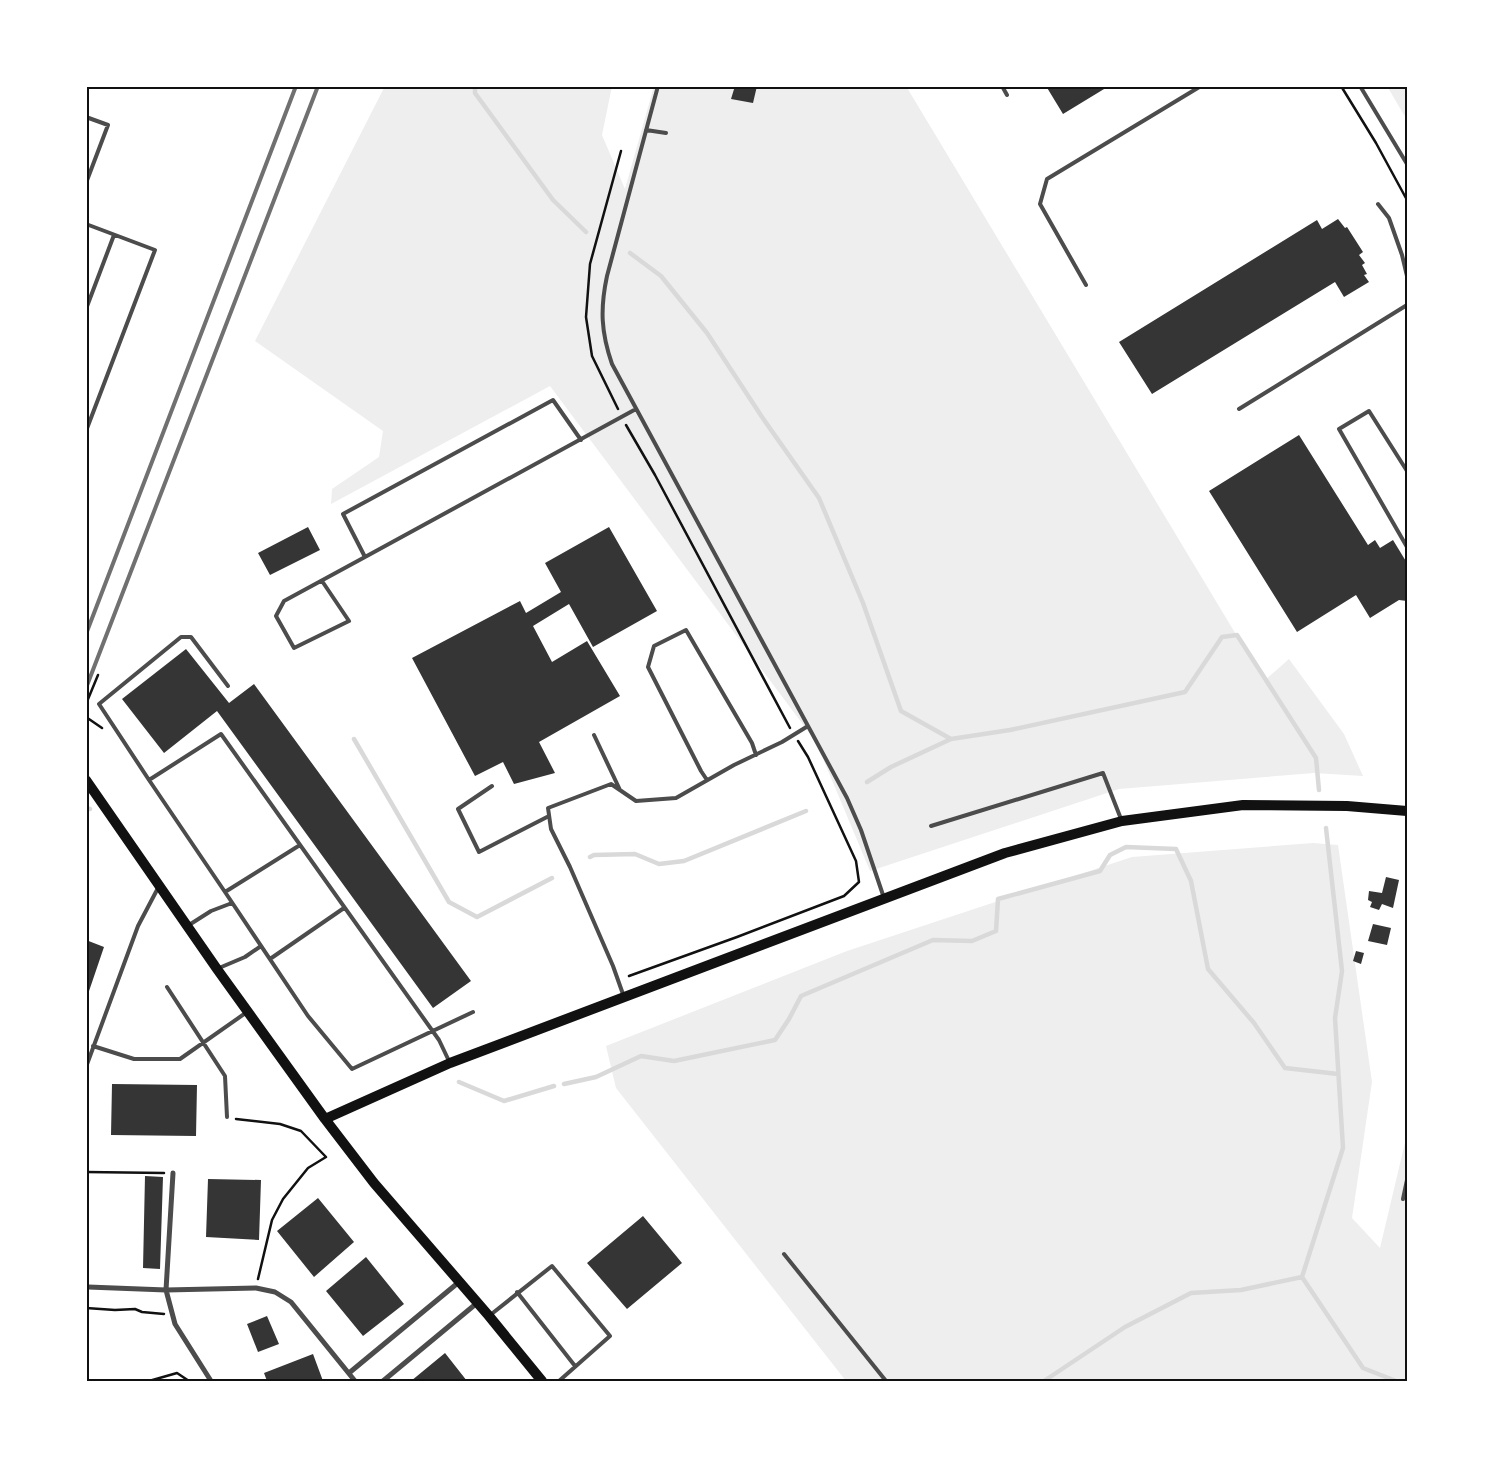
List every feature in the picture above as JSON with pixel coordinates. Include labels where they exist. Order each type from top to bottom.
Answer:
[{"type":"main road","points":[[86,780],[187,927],[325,1119],[374,1183],[478,1302],[542,1381]]},
{"type":"main road","points":[[325,1119],[450,1063],[1005,852],[1122,821],[1243,805],[1347,806],[1407,811]]},
{"type":"street","points":[[173,1174],[166,1290],[175,1324],[211,1381]]},
{"type":"street","points":[[349,1373],[459,1281]]},
{"type":"street","points":[[88,1287],[166,1290],[256,1288],[275,1292],[291,1302],[355,1381]]},
{"type":"street","points":[[383,1381],[478,1302]]},
{"type":"lane","points":[[658,86],[602,297],[602,320],[605,342],[612,364],[854,814],[884,898]]},
{"type":"lane","points":[[1002,86],[1007,95]]},
{"type":"lane","points":[[1086,285],[1040,204],[1048,179],[1201,86]]},
{"type":"lane","points":[[1360,86],[1407,164]]},
{"type":"lane","points":[[86,117],[108,126],[86,183]]},
{"type":"lane","points":[[646,130],[666,133]]},
{"type":"lane","points":[[1378,204],[1389,218],[1407,276]]},
{"type":"lane","points":[[86,224],[155,250],[86,431]]},
{"type":"lane","points":[[86,309],[114,235]]},
{"type":"lane","points":[[1239,409],[1407,305]]},
{"type":"lane","points":[[365,557],[343,514],[553,400],[581,440]]},
{"type":"lane","points":[[322,581],[349,621],[294,648],[276,616],[284,601],[581,440],[636,408]]},
{"type":"lane","points":[[1407,472],[1369,411],[1339,429],[1407,547]]},
{"type":"lane","points":[[708,780],[701,771],[648,667],[654,646],[686,630],[752,743],[756,754]]},
{"type":"lane","points":[[228,686],[191,637],[181,637],[99,704],[308,1016],[352,1069],[473,1012]]},
{"type":"lane","points":[[624,997],[613,966],[570,867],[551,829],[548,808],[611,784],[636,801],[676,798],[795,735],[808,726]]},
{"type":"lane","points":[[149,780],[221,734],[433,1031],[450,1063]]},
{"type":"lane","points":[[594,735],[621,792]]},
{"type":"lane","points":[[932,826],[1103,773],[1122,821]]},
{"type":"lane","points":[[492,786],[458,809],[479,852],[549,816]]},
{"type":"lane","points":[[225,892],[300,846]]},
{"type":"lane","points":[[86,1067],[138,926],[159,886]]},
{"type":"lane","points":[[187,927],[211,911],[232,902]]},
{"type":"lane","points":[[270,959],[344,908]]},
{"type":"lane","points":[[217,969],[245,957],[261,946]]},
{"type":"lane","points":[[167,987],[225,1076],[227,1117]]},
{"type":"lane","points":[[93,1046],[134,1058],[180,1059],[247,1012]]},
{"type":"lane","points":[[1403,1199],[1407,1180]]},
{"type":"lane","points":[[784,1254],[886,1381]]},
{"type":"lane","points":[[489,1316],[552,1266],[610,1336],[559,1381]]},
{"type":"lane","points":[[517,1292],[575,1366]]},
{"type":"path","points":[[1341,86],[1376,143],[1407,200]]},
{"type":"path","points":[[622,151],[590,264],[586,317],[592,356],[622,417],[808,757],[856,861],[858,882],[844,896],[628,976]]},
{"type":"path","points":[[86,704],[98,675]]},
{"type":"path","points":[[86,717],[106,730]]},
{"type":"path","points":[[227,1117],[280,1124],[300,1131],[326,1158],[308,1168],[282,1199],[272,1220],[256,1288]]},
{"type":"path","points":[[86,1172],[173,1174]]},
{"type":"path","points":[[86,1308],[135,1309],[160,1315],[172,1313]]},
{"type":"path","points":[[149,1381],[177,1373],[189,1381]]},
{"type":"shaded area","points":[[385,86],[612,86],[602,135],[625,189],[654,86],[906,86],[1264,681],[1289,659],[1344,734],[1363,776],[1314,773],[1119,789],[870,871],[816,742],[550,386],[331,504],[332,489],[379,457],[383,431],[255,341]]},
{"type":"shaded area","points":[[1387,86],[1407,86],[1407,117],[1404,115]]},
{"type":"shaded area","points":[[1313,843],[1338,845],[1372,1082],[1352,1218],[1380,1248],[1407,1134],[1407,1381],[846,1381],[616,1088],[606,1046],[847,951],[1132,857]]},
{"type":"building","points":[[735,86],[757,86],[753,103],[731,99]]},
{"type":"building","points":[[1046,86],[1109,86],[1063,114]]},
{"type":"building","points":[[1338,219],[1345,228],[1347,227],[1363,252],[1359,255],[1365,263],[1362,265],[1367,274],[1364,275],[1369,282],[1344,297],[1335,282],[1152,394],[1119,342],[1317,220],[1322,229]]},
{"type":"building","points":[[1299,435],[1368,545],[1375,540],[1380,548],[1393,540],[1407,563],[1407,601],[1399,600],[1370,618],[1356,595],[1297,632],[1209,491]]},
{"type":"building","points":[[308,527],[320,550],[270,575],[258,553]]},
{"type":"building","points":[[609,527],[657,611],[593,647],[569,604],[533,626],[552,662],[587,641],[620,696],[539,742],[555,773],[514,784],[503,762],[475,776],[412,658],[520,601],[526,613],[561,592],[545,563]]},
{"type":"building","points":[[186,649],[229,703],[254,684],[471,981],[433,1008],[217,711],[164,753],[122,699]]},
{"type":"building","points":[[1386,877],[1399,880],[1393,908],[1382,904],[1379,910],[1370,907],[1372,902],[1368,900],[1369,891],[1382,893]]},
{"type":"building","points":[[1373,924],[1391,928],[1387,945],[1368,941]]},
{"type":"building","points":[[86,940],[104,947],[87,997],[86,997]]},
{"type":"building","points":[[1356,951],[1364,953],[1361,964],[1353,961]]},
{"type":"building","points":[[112,1084],[197,1085],[196,1136],[111,1135]]},
{"type":"building","points":[[145,1176],[163,1177],[160,1269],[143,1268]]},
{"type":"building","points":[[208,1179],[261,1180],[259,1240],[206,1237]]},
{"type":"building","points":[[318,1198],[354,1242],[314,1277],[277,1231]]},
{"type":"building","points":[[643,1216],[682,1263],[627,1309],[587,1263]]},
{"type":"building","points":[[366,1257],[404,1304],[363,1336],[326,1291]]},
{"type":"building","points":[[267,1316],[279,1344],[258,1352],[247,1324]]},
{"type":"building","points":[[445,1353],[467,1381],[411,1381]]},
{"type":"building","points":[[313,1354],[323,1381],[267,1381],[264,1373]]},
{"type":"waterway","points":[[475,86],[475,93],[553,200],[586,232]]},
{"type":"waterway","points":[[630,253],[661,276],[707,333],[762,417],[819,498],[863,603],[901,711],[951,739],[1010,730],[1185,692],[1222,637],[1237,635],[1316,758],[1319,790]]},
{"type":"waterway","points":[[354,739],[449,902],[477,917],[552,878]]},
{"type":"waterway","points":[[867,782],[891,767],[951,739]]},
{"type":"waterway","points":[[86,808],[90,809]]},
{"type":"waterway","points":[[590,857],[594,855],[635,854],[659,864],[684,861],[806,811]]},
{"type":"waterway","points":[[1326,828],[1342,971],[1335,1018],[1343,1148],[1302,1277],[1363,1368],[1396,1381]]},
{"type":"waterway","points":[[564,1084],[596,1077],[641,1056],[674,1061],[775,1040],[801,996],[933,940],[972,941],[996,931],[998,899],[1100,871],[1110,855],[1126,847],[1176,849],[1191,881],[1208,969],[1254,1023],[1285,1068],[1338,1074]]},
{"type":"waterway","points":[[459,1082],[504,1101],[554,1086]]},
{"type":"waterway","points":[[1044,1381],[1125,1327],[1191,1293],[1241,1290],[1302,1277]]},
{"type":"railway","points":[[86,634],[296,86]]},
{"type":"railway","points":[[86,688],[318,86]]}]
